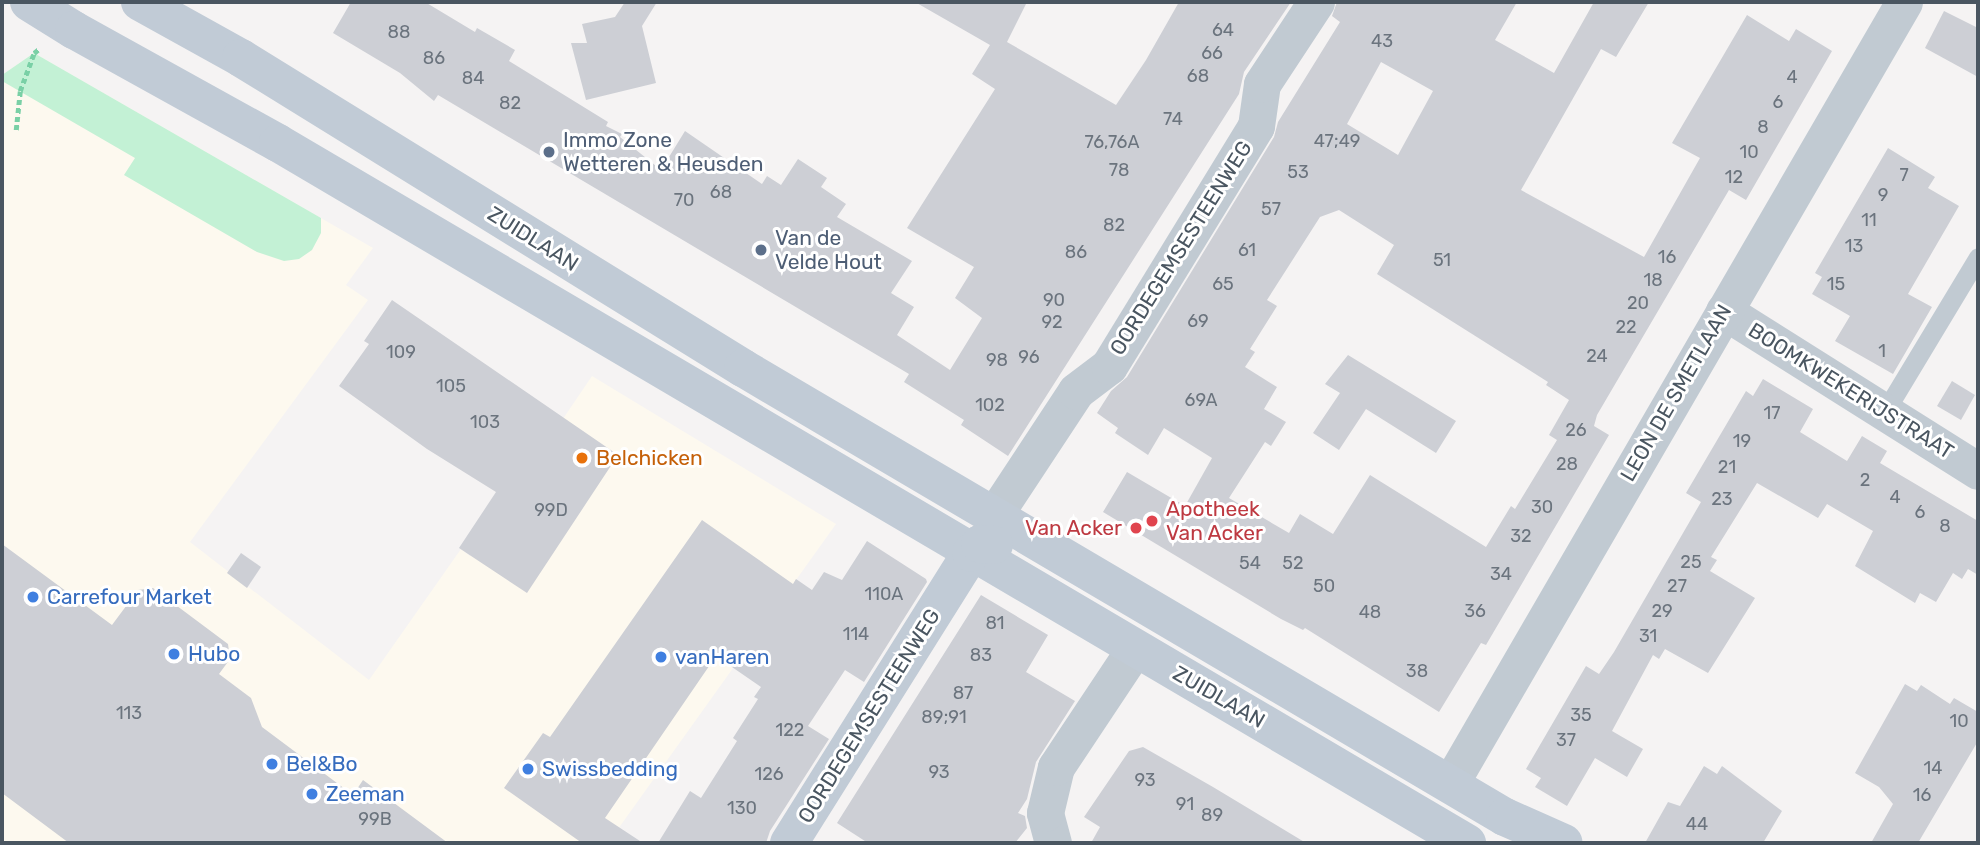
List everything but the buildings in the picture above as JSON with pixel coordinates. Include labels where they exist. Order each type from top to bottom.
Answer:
[{"type":"main road","name":"ZUIDLAAN","points":[[29,2],[74,30],[278,143],[1467,843]]},
{"type":"main road","name":"ZUIDLAAN","points":[[140,2],[241,58],[743,368],[1209,640],[1505,817],[1564,843]]},
{"type":"main road","name":"ZUIDLAAN","points":[[710,397],[722,393],[736,394],[801,432],[830,440],[889,475],[909,479],[926,474]]},
{"type":"main road","name":"ZUIDLAAN","points":[[971,552],[980,544],[991,544],[1167,638],[1189,645],[1209,640]]},
{"type":"main road","name":"OORDEGEMSESTEENWEG","points":[[789,843],[971,552]]},
{"type":"street","name":"OORDEGEMSESTEENWEG","points":[[995,514],[1076,391],[1109,366],[1256,126],[1262,84],[1316,2]]},
{"type":"street","name":"LEON DE SMETLAAN","points":[[1450,784],[1904,2]]},
{"type":"street","name":"BOOMKWEKERIJSTRAAT","points":[[1724,311],[1978,471]]},
{"type":"street","points":[[1053,843],[1045,813],[1056,767],[1135,648]]},
{"type":"lane","points":[[1884,413],[1978,257]]},
{"type":"path","points":[[16,130],[20,91],[34,52],[74,30]]},
{"type":"shaded area","points":[[34,53],[373,248],[346,285],[368,300],[190,542],[369,680],[461,549],[470,556],[592,376],[836,524],[608,843],[2,843],[2,75]]},
{"type":"green space","points":[[34,53],[321,218],[321,233],[312,250],[299,259],[284,261],[257,252],[124,175],[135,158],[2,81],[2,75]]},
{"type":"place","name":"Immo Zone Wetteren & Heusden","points":[[549,152]]},
{"type":"place","name":"Van de Velde Hout","points":[[761,250]]},
{"type":"place","name":"Belchicken","points":[[582,458]]},
{"type":"place","name":"Apotheek Van Acker","points":[[1152,521]]},
{"type":"place","name":"Van Acker","points":[[1136,528]]},
{"type":"place","name":"Carrefour Market","points":[[33,597]]},
{"type":"place","name":"Hubo","points":[[174,654]]},
{"type":"place","name":"vanHaren","points":[[661,657]]},
{"type":"place","name":"Bel&Bo","points":[[272,764]]},
{"type":"place","name":"Swissbedding","points":[[528,769]]},
{"type":"place","name":"Zeeman","points":[[312,794]]}]
